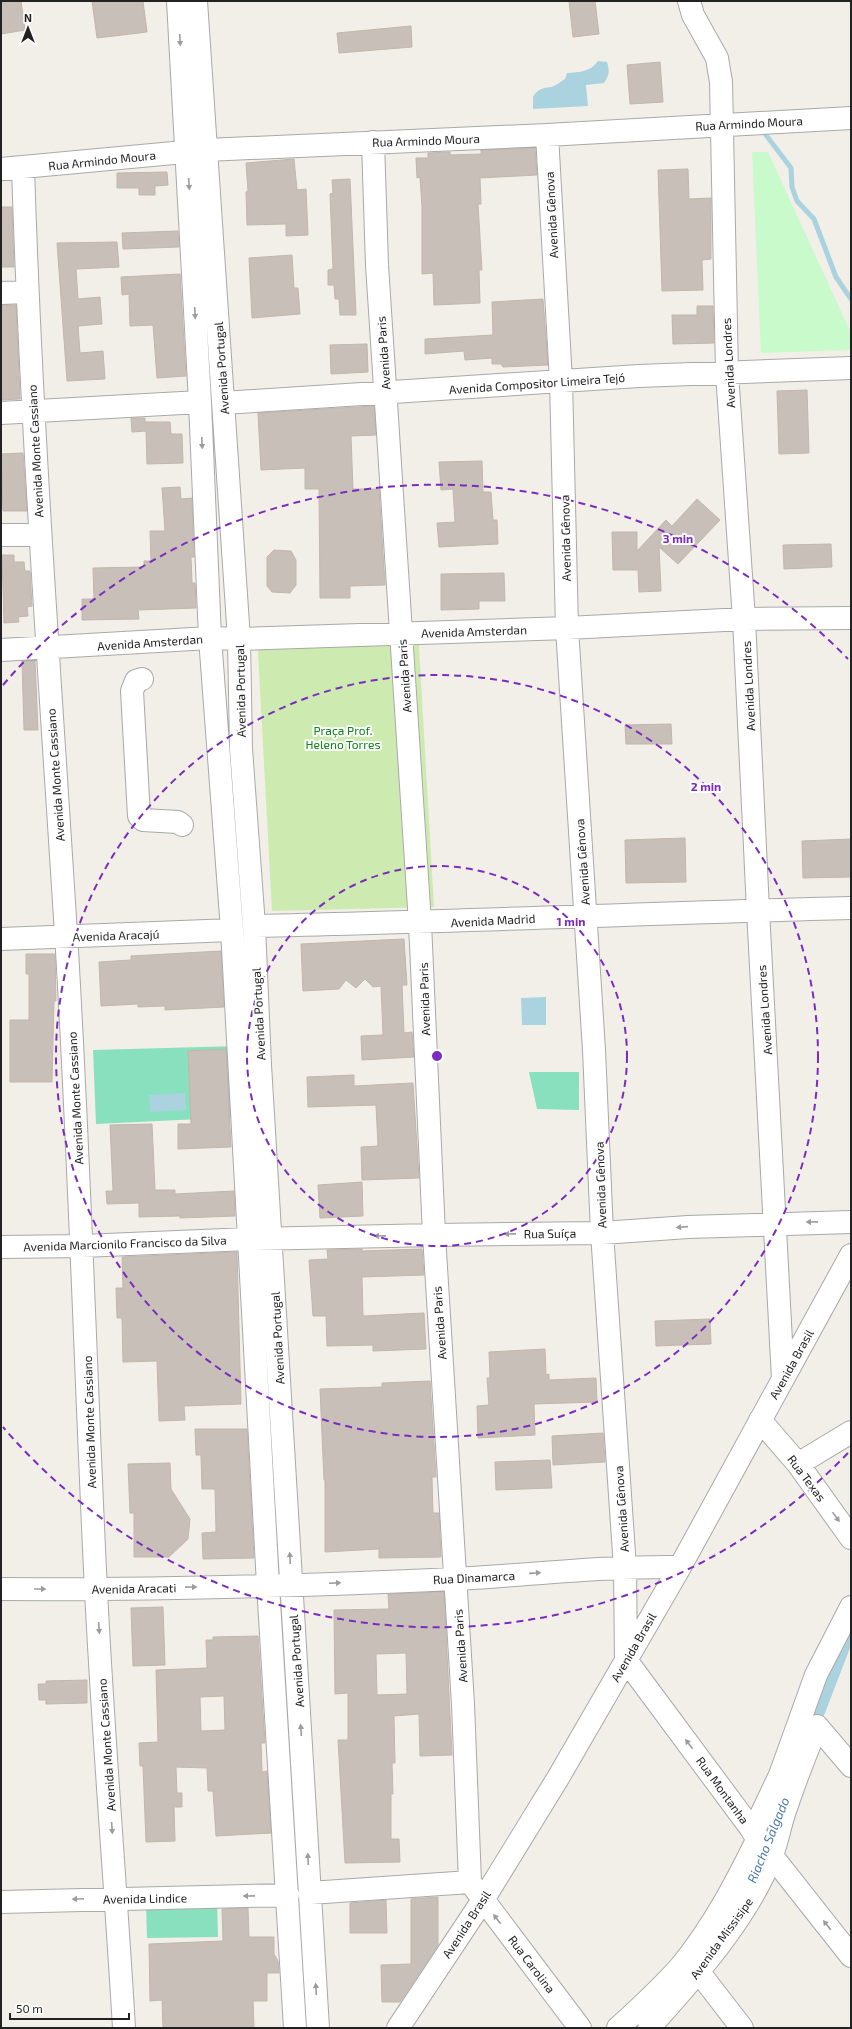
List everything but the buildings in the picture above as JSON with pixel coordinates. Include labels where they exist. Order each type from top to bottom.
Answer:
[{"type":"street","name":"Avenida Portugal","points":[[178,1],[196,150],[223,403],[239,639],[241,749],[254,926],[291,1585],[318,2028]]},
{"type":"street","name":"Avenida Portugal","points":[[196,1],[196,150],[200,402],[210,638],[232,930],[268,1585],[295,2028]]},
{"type":"street","name":"Avenida Londres","points":[[689,1],[693,15],[717,58],[721,82],[727,373],[744,619],[783,1379]]},
{"type":"street","name":"Rua Armindo Moura","points":[[1,169],[196,150],[547,136],[851,118]]},
{"type":"street","name":"Avenida Gênova","points":[[547,136],[561,381],[567,628],[594,1050],[602,1233],[625,1568],[626,1660]]},
{"type":"street","name":"Avenida Paris","points":[[373,142],[377,265],[420,923],[434,1234],[463,1704],[470,1882]]},
{"type":"street","name":"Avenida Monte Cassiano","points":[[23,168],[27,292],[39,534],[66,937],[82,1246],[96,1589],[117,1898],[124,2028]]},
{"type":"street","points":[[1,293],[27,292]]},
{"type":"street","name":"Avenida Compositor Limeira Tejó","points":[[223,403],[561,381],[851,368]]},
{"type":"street","points":[[1,413],[200,402]]},
{"type":"street","points":[[1,535],[39,534]]},
{"type":"street","name":"Avenida Amsterdan","points":[[1,650],[47,649],[210,638],[239,639],[401,634],[567,628],[744,619],[851,618]]},
{"type":"street","points":[[142,680],[136,681],[132,691],[139,816],[143,820],[178,822],[182,826]]},
{"type":"street","name":"Avenida Madrid","points":[[254,926],[420,923],[585,915],[851,908]]},
{"type":"street","name":"Avenida Aracajú","points":[[1,939],[232,930]]},
{"type":"street","name":"Rua Suíça","points":[[249,1239],[434,1234],[602,1233],[776,1223],[851,1222]]},
{"type":"street","name":"Avenida Marcionilo Francisco da Silva","points":[[1,1247],[82,1246],[249,1239]]},
{"type":"street","name":"Avenida Brasil","points":[[398,2028],[483,1900],[558,1778],[680,1567],[851,1255]]},
{"type":"street","name":"Rua Texas","points":[[760,1420],[798,1464],[851,1538]]},
{"type":"street","points":[[798,1464],[851,1432]]},
{"type":"street","name":"Rua Dinamarca","points":[[268,1585],[455,1579],[625,1568],[680,1567]]},
{"type":"street","name":"Avenida Aracati","points":[[1,1589],[96,1589],[268,1585]]},
{"type":"street","name":"Avenida Missisipe","points":[[649,2028],[698,1971],[739,1917],[763,1844],[780,1775],[816,1675],[851,1607]]},
{"type":"street","name":"Rua Montanha","points":[[626,1660],[763,1844],[851,1956]]},
{"type":"street","name":"Avenida Missisipe","points":[[618,2028],[650,2000],[699,1942],[785,1809],[817,1726],[851,1766]]},
{"type":"street","points":[[310,1894],[470,1882],[483,1900]]},
{"type":"street","name":"Avenida Lindice","points":[[1,1902],[288,1895]]},
{"type":"street","name":"Rua Carolina","points":[[483,1900],[580,2028]]},
{"type":"street","points":[[698,1971],[742,2028]]},
{"type":"green space","points":[[752,152],[768,152],[851,333],[851,350],[761,353]]},
{"type":"green space","name":"Praça Prof. Heleno Torres","points":[[418,629],[434,907],[272,911],[257,635]]},
{"type":"green space","points":[[238,1046],[242,1117],[96,1124],[93,1050]]},
{"type":"green space","points":[[529,1072],[579,1072],[579,1110],[537,1109]]},
{"type":"green space","points":[[217,1901],[218,1937],[147,1938],[146,1903]]},
{"type":"water","points":[[598,61],[607,62],[607,78],[604,83],[586,85],[588,106],[533,109],[533,97],[538,91],[543,88],[557,85],[565,79],[567,73],[580,72],[588,69],[595,65]]},
{"type":"water","points":[[546,997],[546,1025],[522,1025],[521,998]]},
{"type":"water","points":[[185,1093],[186,1110],[150,1112],[149,1095]]},
{"type":"waterway","points":[[766,135],[791,168],[792,187],[797,201],[814,219],[836,277],[851,299]]},
{"type":"waterway","name":"Riacho Salgado","points":[[807,1736],[844,1640]]}]
